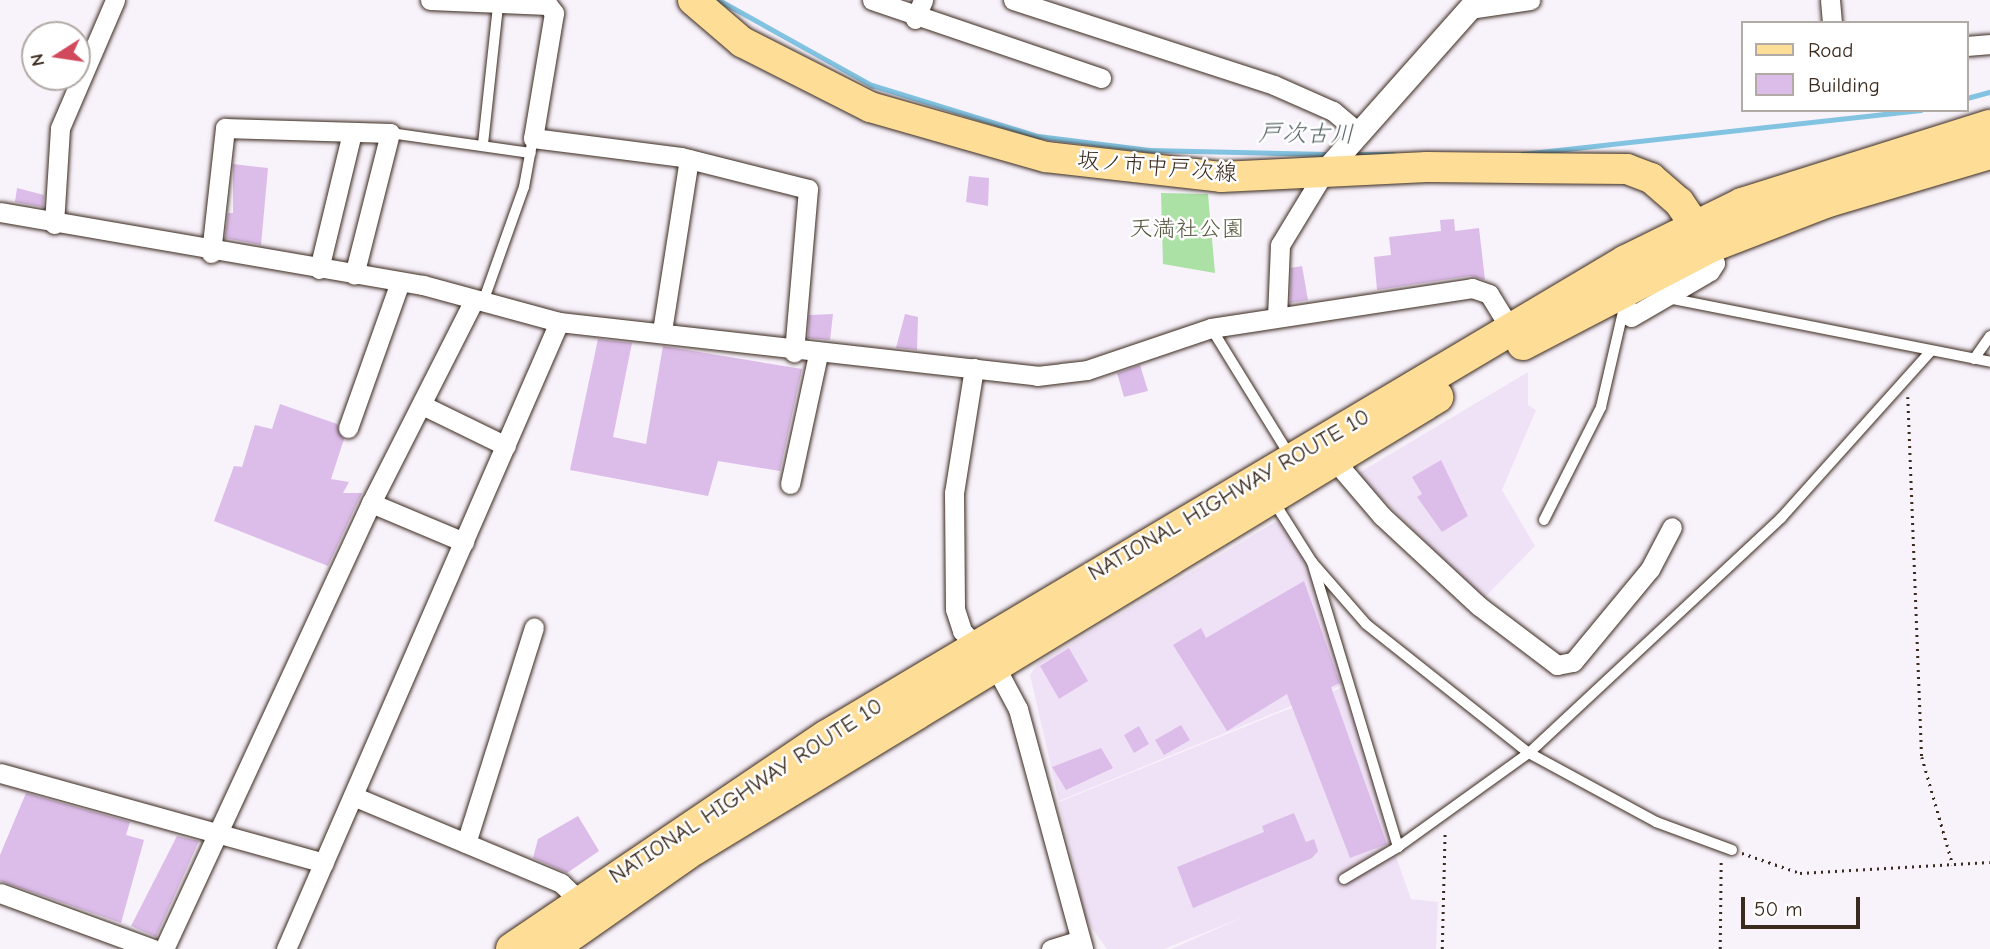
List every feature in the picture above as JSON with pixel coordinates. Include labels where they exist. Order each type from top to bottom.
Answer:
[{"type":"highway","name":"NATIONAL HIGHWAY ROUTE 10","points":[[512,949],[587,908],[1292,459],[1702,235],[1990,126]]},
{"type":"highway","name":"NATIONAL HIGHWAY ROUTE 10","points":[[984,654],[1273,499],[1335,461],[1515,337],[1621,303],[1702,235],[1990,153]]},
{"type":"highway","name":"NATIONAL HIGHWAY ROUTE 10","points":[[551,949],[587,908]]},
{"type":"main road","name":"坂ノ市中戸次線","points":[[693,0],[742,42],[870,107],[1046,157],[1221,177],[1329,166],[1627,169],[1651,178],[1702,235]]},
{"type":"street","points":[[54,224],[60,128],[115,0]]},
{"type":"street","points":[[430,0],[498,5],[548,5],[554,13],[532,145],[689,159],[808,189],[794,352]]},
{"type":"street","points":[[872,0],[915,19],[1101,78]]},
{"type":"street","points":[[915,19],[923,0]]},
{"type":"street","points":[[1013,0],[1274,85],[1333,111],[1354,134]]},
{"type":"street","points":[[1277,317],[1280,245],[1329,166],[1354,134],[1474,5],[1530,0]]},
{"type":"street","points":[[1830,0],[1832,21]]},
{"type":"street","points":[[1969,46],[1990,44]]},
{"type":"street","points":[[211,253],[225,128],[390,133],[354,275]]},
{"type":"street","points":[[319,270],[352,133]]},
{"type":"street","points":[[662,331],[689,159]]},
{"type":"street","points":[[0,212],[211,253],[400,282],[559,322],[662,331],[794,352],[1037,376],[1087,370],[1211,328],[1472,288],[1489,294],[1515,337]]},
{"type":"street","points":[[1621,303],[1631,317],[1710,271],[1715,263],[1702,235]]},
{"type":"street","points":[[348,428],[400,282]]},
{"type":"street","points":[[164,949],[222,833],[371,503],[478,301]]},
{"type":"street","points":[[286,949],[559,322]]},
{"type":"street","points":[[790,484],[818,354]]},
{"type":"street","points":[[974,368],[954,493],[952,563],[955,609],[984,654],[1032,750],[1081,945],[1051,949]]},
{"type":"street","points":[[424,406],[506,446]]},
{"type":"street","points":[[1335,461],[1382,516],[1479,606],[1557,665],[1573,662],[1650,569],[1672,527]]},
{"type":"street","points":[[371,503],[464,542]]},
{"type":"street","points":[[466,843],[534,628]]},
{"type":"street","points":[[0,773],[324,863]]},
{"type":"street","points":[[353,796],[561,883],[587,908]]},
{"type":"street","points":[[0,893],[153,949]]},
{"type":"lane","points":[[483,144],[498,5]]},
{"type":"lane","points":[[390,133],[483,144],[532,145],[478,301]]},
{"type":"lane","points":[[1664,297],[1990,362]]},
{"type":"lane","points":[[1544,520],[1601,407],[1621,303]]},
{"type":"lane","points":[[1211,328],[1292,459]]},
{"type":"lane","points":[[1974,359],[1990,336]]},
{"type":"lane","points":[[1345,879],[1398,847],[1529,754],[1781,518],[1907,374],[1931,351]]},
{"type":"lane","points":[[1273,499],[1312,562],[1366,624],[1529,754],[1656,822],[1732,850]]},
{"type":"lane","points":[[1312,562],[1398,847]]},
{"type":"path","points":[[1907,374],[1922,757],[1952,865]]},
{"type":"path","points":[[1442,949],[1445,814]]},
{"type":"path","points":[[1720,949],[1721,846]]},
{"type":"path","points":[[1732,850],[1800,873],[1990,862]]},
{"type":"shaded area","points":[[1528,372],[1528,405],[1536,410],[1502,490],[1535,546],[1483,599],[1357,474]]},
{"type":"shaded area","points":[[1277,521],[1308,565],[1343,685],[1059,801],[1030,675],[1038,663]]},
{"type":"shaded area","points":[[1343,687],[1393,847],[1343,877],[1164,949],[1107,949],[1086,920],[1059,802]]},
{"type":"shaded area","points":[[1394,851],[1411,899],[1438,902],[1436,949],[1171,949]]},
{"type":"green space","name":"天満社公園","points":[[1161,193],[1208,194],[1215,273],[1163,264]]},
{"type":"building","points":[[233,164],[268,168],[261,245],[225,238],[228,213],[233,213]]},
{"type":"building","points":[[969,176],[989,178],[988,206],[966,202]]},
{"type":"building","points":[[17,188],[44,195],[43,207],[15,202]]},
{"type":"building","points":[[1454,219],[1455,231],[1479,228],[1485,280],[1470,276],[1377,290],[1374,257],[1391,255],[1389,237],[1441,231],[1440,220]]},
{"type":"building","points":[[1302,266],[1308,300],[1290,303],[1291,268]]},
{"type":"building","points":[[833,314],[830,340],[808,338],[809,315]]},
{"type":"building","points":[[905,314],[918,317],[917,350],[896,348]]},
{"type":"building","points":[[598,339],[632,343],[613,437],[646,444],[663,346],[802,369],[780,471],[718,461],[708,496],[570,470]]},
{"type":"building","points":[[1140,365],[1148,391],[1124,397],[1117,373]]},
{"type":"building","points":[[280,404],[337,424],[344,439],[331,479],[349,482],[343,493],[362,493],[328,566],[214,521],[234,466],[242,467],[255,425],[272,429]]},
{"type":"building","points":[[1441,460],[1468,516],[1442,532],[1417,497],[1422,494],[1412,477]]},
{"type":"building","points":[[1304,581],[1340,683],[1331,687],[1387,844],[1350,858],[1287,694],[1227,731],[1173,645],[1201,628],[1206,638]]},
{"type":"building","points":[[1069,648],[1088,681],[1059,699],[1040,666]]},
{"type":"building","points":[[1181,725],[1190,740],[1164,755],[1155,740]]},
{"type":"building","points":[[1139,726],[1149,744],[1134,753],[1124,735]]},
{"type":"building","points":[[1101,748],[1113,768],[1066,790],[1052,767]]},
{"type":"building","points":[[26,793],[130,822],[126,835],[144,840],[121,923],[0,881],[0,855]]},
{"type":"building","points":[[1294,813],[1306,842],[1314,839],[1318,851],[1312,858],[1193,908],[1177,867],[1264,832],[1262,826]]},
{"type":"building","points":[[578,816],[599,851],[567,873],[533,858],[538,839]]},
{"type":"building","points":[[177,836],[199,841],[156,937],[131,926]]},
{"type":"waterway","name":"戸次古川","points":[[719,0],[872,85],[1038,136],[1149,150],[1328,154]]},
{"type":"waterway","name":"戸次古川","points":[[1969,97],[1990,92]]},
{"type":"waterway","name":"戸次古川","points":[[1522,154],[1903,112]]},
{"type":"waterway","name":"戸次古川","points":[[1350,154],[1394,154]]}]
